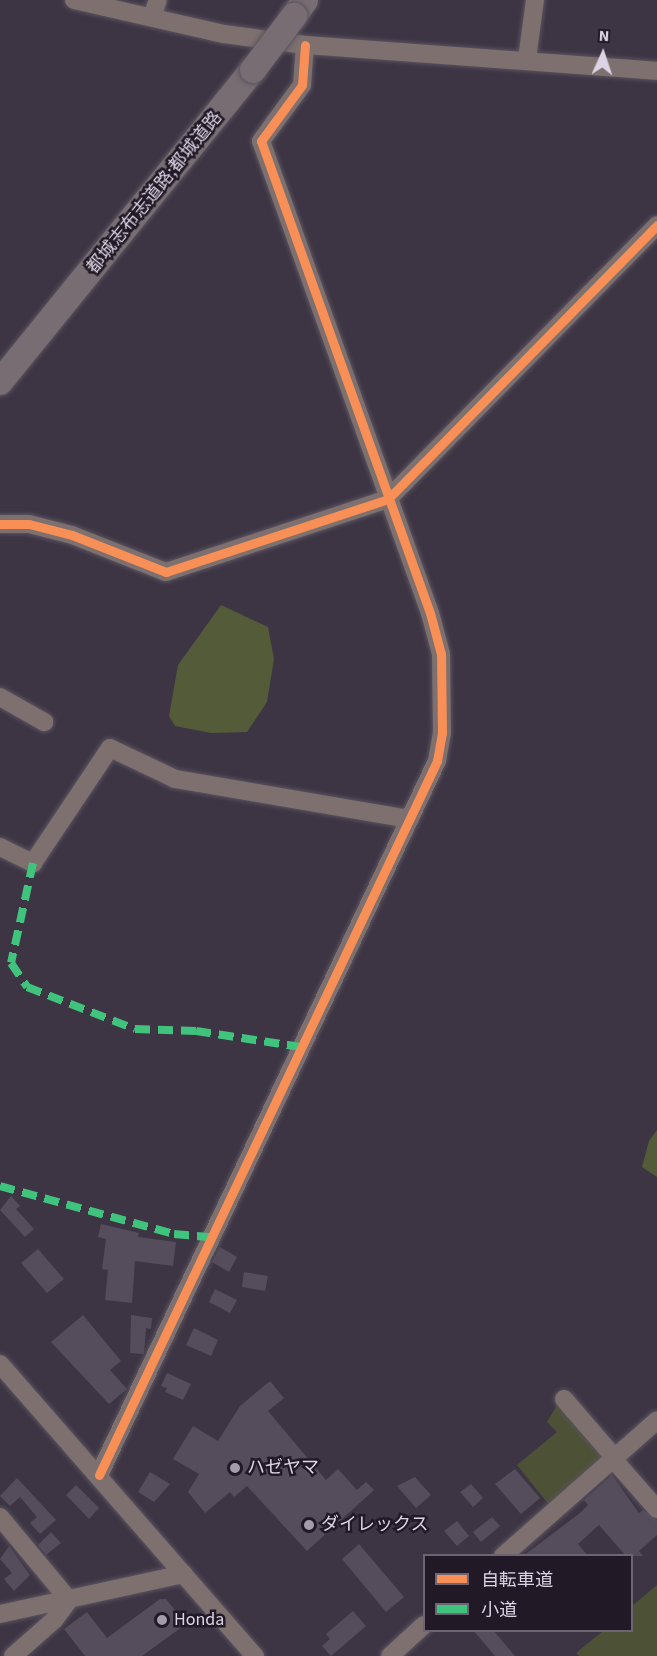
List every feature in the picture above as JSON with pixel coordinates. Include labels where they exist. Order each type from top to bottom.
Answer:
[{"type":"highway","name":"都城志布志道路;都城道路","points":[[0,382],[31,347],[300,8]]},
{"type":"highway","points":[[0,365],[31,347]]},
{"type":"highway","points":[[0,391],[31,347]]},
{"type":"street","points":[[74,0],[155,9],[224,33],[305,45],[527,59],[657,71]]},
{"type":"street","points":[[527,59],[535,0]]},
{"type":"street","points":[[99,1475],[437,761],[445,689],[441,654],[430,613],[261,141],[302,85],[305,45]]},
{"type":"street","points":[[0,524],[29,524],[72,535],[166,572],[388,499],[657,225]]},
{"type":"street","points":[[0,697],[44,722]]},
{"type":"street","points":[[0,847],[33,864],[110,748],[175,779],[410,819]]},
{"type":"street","points":[[0,1364],[255,1656]]},
{"type":"street","points":[[564,1399],[657,1509]]},
{"type":"street","points":[[505,1554],[657,1420]]},
{"type":"street","points":[[0,1517],[69,1600]]},
{"type":"street","points":[[0,1614],[184,1574]]},
{"type":"street","points":[[13,1656],[54,1620],[69,1600]]},
{"type":"street","points":[[390,1656],[423,1626]]},
{"type":"green space","points":[[221,605],[268,627],[274,659],[267,702],[247,732],[211,733],[175,726],[169,716],[178,665]]},
{"type":"green space","points":[[657,1130],[657,1177],[642,1167],[649,1141]]},
{"type":"green space","points":[[560,1400],[608,1459],[550,1506],[517,1465],[557,1432],[547,1422]]},
{"type":"green space","points":[[657,1585],[657,1656],[579,1656],[576,1653],[602,1632],[633,1632],[633,1605]]},
{"type":"building","points":[[11,1196],[20,1206],[16,1209],[34,1229],[25,1237],[0,1210]]},
{"type":"building","points":[[101,1224],[139,1233],[138,1237],[176,1242],[173,1266],[135,1261],[132,1303],[105,1300],[108,1270],[102,1269],[106,1239],[98,1237]]},
{"type":"building","points":[[220,1247],[237,1257],[229,1272],[212,1262]]},
{"type":"building","points":[[38,1249],[64,1279],[47,1293],[21,1263]]},
{"type":"building","points":[[244,1272],[268,1276],[265,1291],[242,1287]]},
{"type":"building","points":[[215,1289],[237,1300],[230,1313],[209,1302]]},
{"type":"building","points":[[83,1315],[121,1361],[110,1370],[127,1389],[109,1404],[51,1342]]},
{"type":"building","points":[[131,1315],[152,1318],[151,1329],[146,1328],[144,1354],[130,1353]]},
{"type":"building","points":[[194,1328],[218,1340],[211,1356],[186,1345]]},
{"type":"building","points":[[167,1373],[191,1384],[183,1400],[165,1392],[167,1388],[161,1386]]},
{"type":"building","points":[[270,1381],[284,1398],[268,1411],[326,1480],[338,1469],[357,1490],[366,1482],[374,1490],[307,1551],[247,1486],[234,1497],[230,1492],[205,1513],[188,1492],[199,1474],[173,1459],[193,1426],[218,1441],[240,1406]]},
{"type":"building","points":[[515,1469],[540,1498],[521,1514],[495,1484]]},
{"type":"building","points":[[150,1472],[170,1484],[154,1502],[138,1492]]},
{"type":"building","points":[[612,1475],[639,1513],[643,1510],[657,1520],[657,1535],[639,1551],[643,1556],[624,1554],[599,1525],[578,1544],[586,1554],[526,1554],[580,1513],[588,1505],[584,1500]]},
{"type":"building","points":[[415,1477],[431,1495],[416,1508],[397,1486]]},
{"type":"building","points":[[17,1478],[56,1520],[40,1534],[30,1523],[37,1517],[20,1497],[10,1506],[0,1496]]},
{"type":"building","points":[[471,1484],[483,1498],[473,1507],[460,1492]]},
{"type":"building","points":[[76,1485],[99,1508],[89,1519],[66,1495]]},
{"type":"building","points":[[492,1517],[500,1526],[481,1542],[473,1532]]},
{"type":"building","points":[[457,1521],[469,1536],[457,1546],[444,1531]]},
{"type":"building","points":[[51,1532],[61,1543],[46,1555],[38,1545]]},
{"type":"building","points":[[359,1544],[404,1597],[386,1612],[342,1559]]},
{"type":"building","points":[[9,1546],[30,1575],[14,1591],[4,1579],[12,1573],[0,1559]]},
{"type":"building","points":[[160,1599],[166,1599],[186,1624],[142,1656],[85,1656],[64,1629],[87,1612],[107,1638]]},
{"type":"building","points":[[353,1611],[366,1626],[331,1656],[322,1646],[330,1639],[326,1634]]},
{"type":"building","points":[[475,1632],[495,1632],[515,1656],[495,1656]]},
{"type":"marked path","points":[[33,863],[11,963],[27,987],[135,1029],[196,1031],[301,1047]]},
{"type":"marked path","points":[[0,1186],[174,1234],[211,1237]]},
{"type":"cycle path","points":[[99,1475],[437,761],[442,733],[441,654],[430,613],[261,141],[302,85],[305,45]]},
{"type":"cycle path","points":[[0,524],[29,524],[72,535],[166,572],[388,499],[657,225]]},
{"type":"place","name":"ハゼヤマ","points":[[235,1468]]},
{"type":"place","name":"ダイレックス","points":[[309,1525]]},
{"type":"place","name":"Honda","points":[[162,1620]]}]
